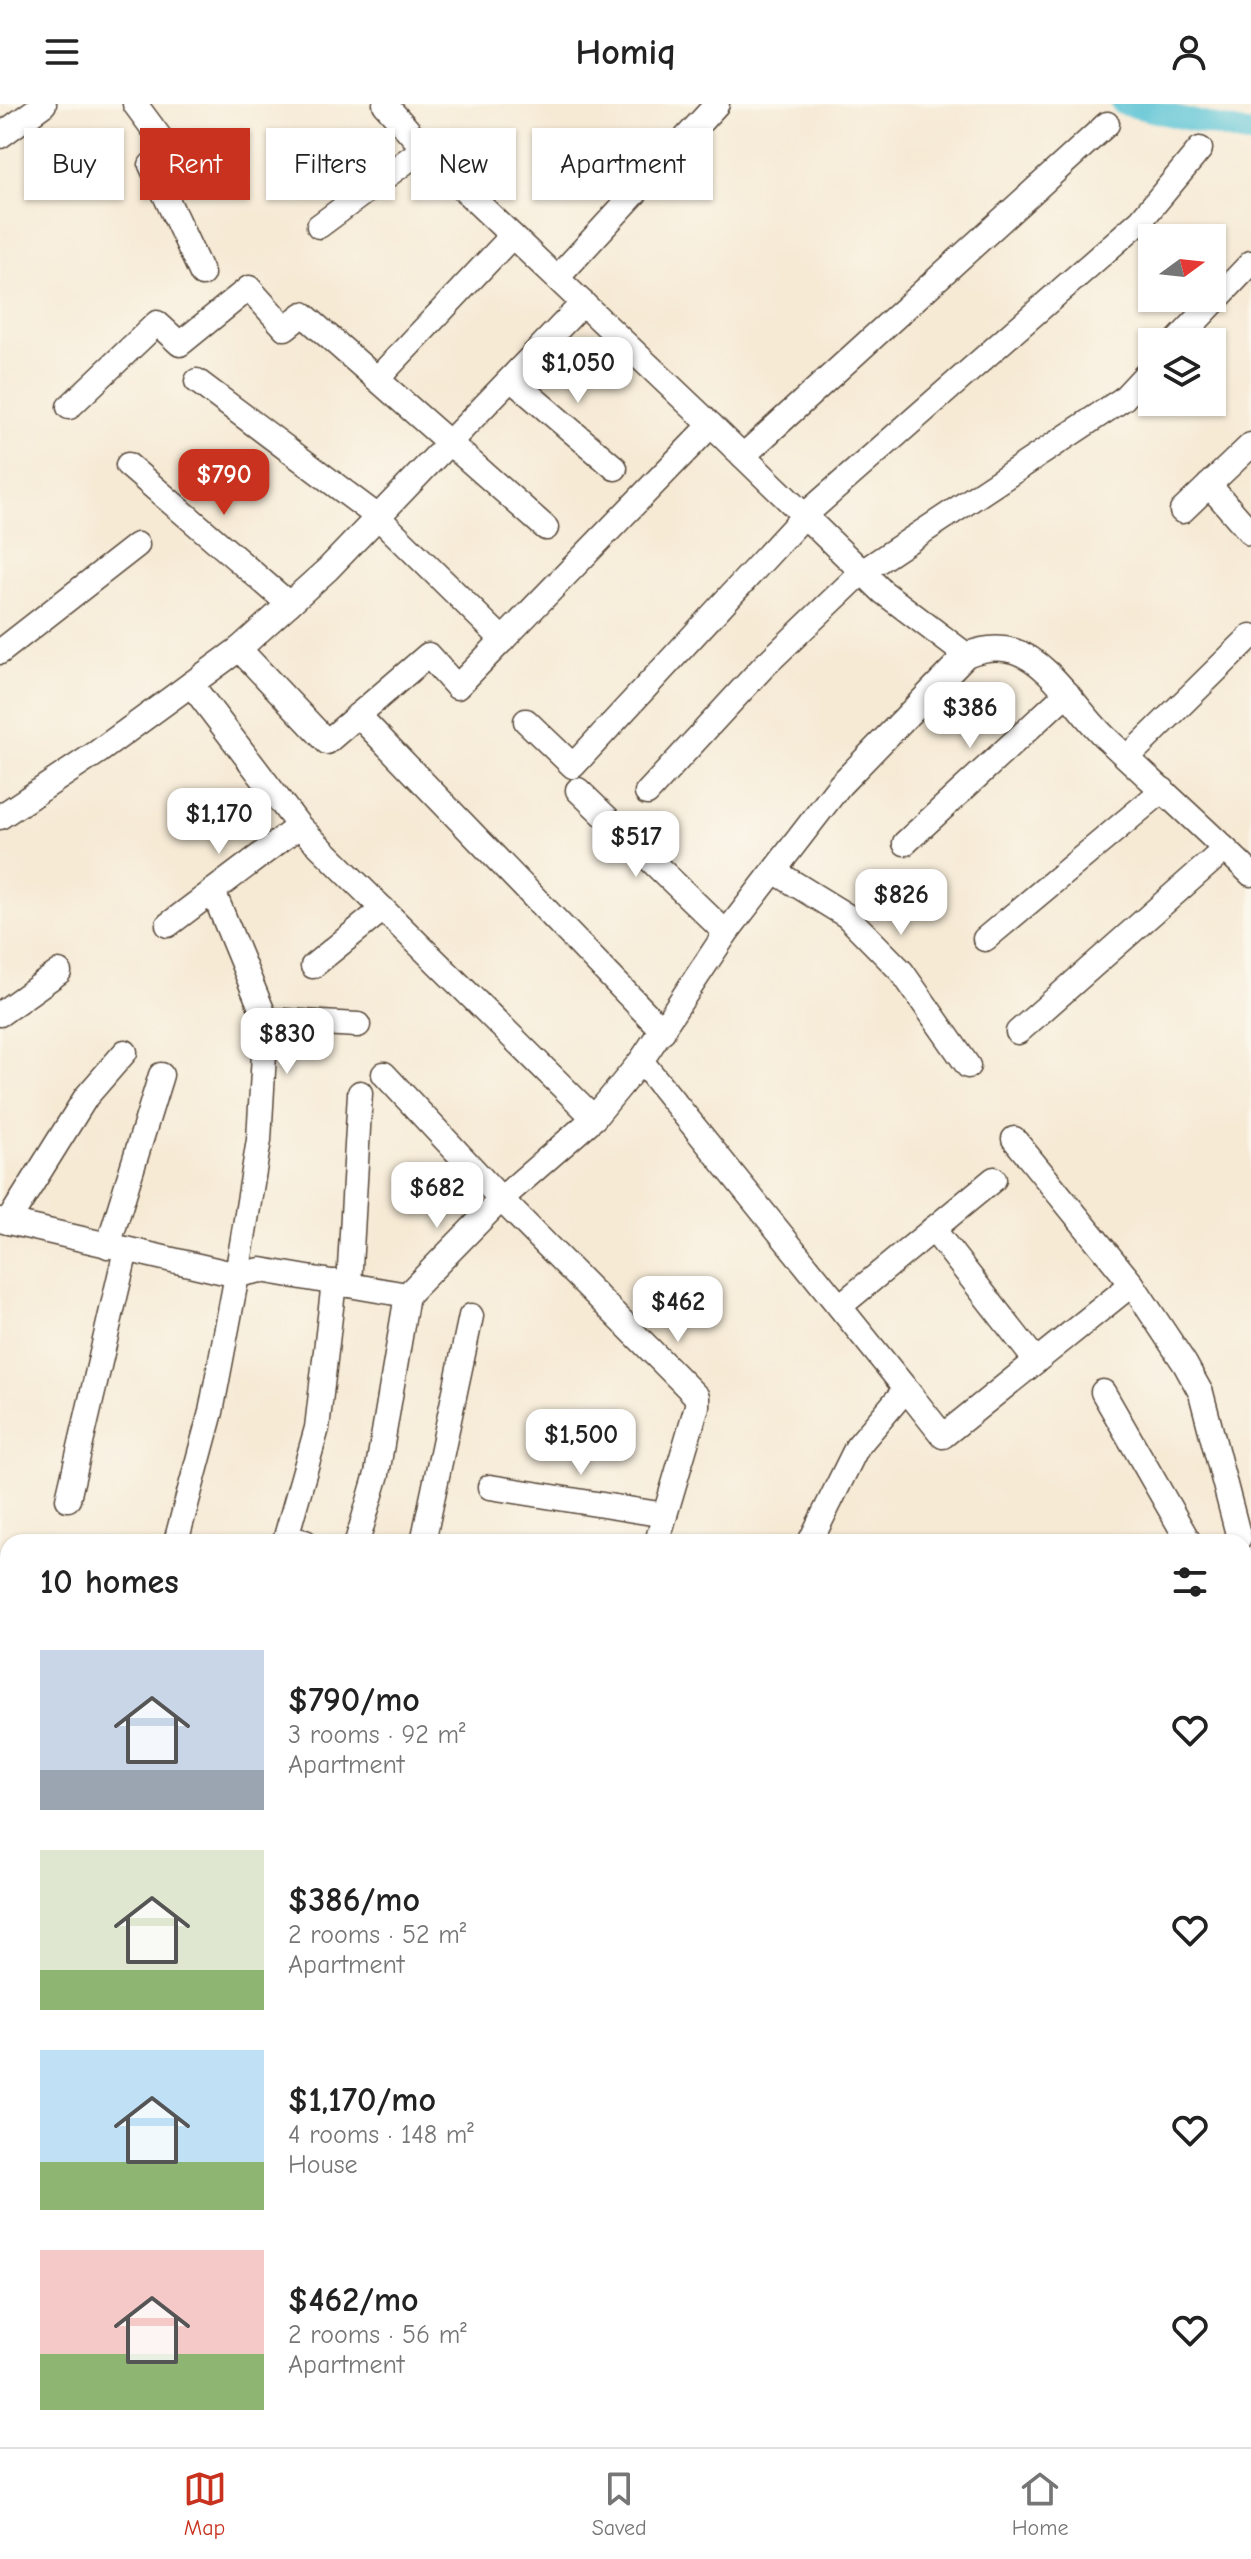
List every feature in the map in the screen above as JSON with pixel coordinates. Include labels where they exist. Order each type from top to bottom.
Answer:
[{"type":"street","points":[[0,136],[44,104]]},
{"type":"street","points":[[135,104],[169,150],[151,165],[202,274]]},
{"type":"street","points":[[385,104],[411,133]]},
{"type":"street","points":[[557,278],[717,104]]},
{"type":"street","points":[[743,456],[1107,124]]},
{"type":"street","points":[[526,721],[573,766],[804,516],[1141,220],[1200,149]]},
{"type":"street","points":[[319,226],[411,158]]},
{"type":"street","points":[[474,200],[883,592],[966,655]]},
{"type":"street","points":[[377,379],[512,236]]},
{"type":"street","points":[[1189,328],[1251,263]]},
{"type":"street","points":[[69,407],[157,323],[180,344],[249,288],[285,328],[303,314],[546,528]]},
{"type":"street","points":[[0,817],[98,752],[239,649],[328,569],[583,303]]},
{"type":"street","points":[[511,379],[615,468]]},
{"type":"street","points":[[197,381],[378,517],[503,640]]},
{"type":"street","points":[[647,793],[763,667],[862,572],[1123,399],[1138,383]]},
{"type":"street","points":[[239,649],[327,742],[428,655],[457,687],[711,425]]},
{"type":"street","points":[[1182,511],[1251,445]]},
{"type":"street","points":[[128,465],[289,604]]},
{"type":"street","points":[[1209,485],[1251,533]]},
{"type":"street","points":[[0,652],[137,545]]},
{"type":"street","points":[[1128,757],[1251,636]]},
{"type":"street","points":[[359,1534],[377,1474],[407,1295],[501,1199],[594,1118],[641,1061],[726,933],[840,785],[966,655],[983,648],[1015,651],[1040,667],[1105,738],[1251,874]]},
{"type":"street","points":[[191,684],[299,826],[594,1118]]},
{"type":"street","points":[[905,843],[1067,693]]},
{"type":"street","points":[[358,715],[663,1031]]},
{"type":"street","points":[[578,790],[726,933]]},
{"type":"street","points":[[985,939],[1163,790]]},
{"type":"street","points":[[168,925],[299,826]]},
{"type":"street","points":[[1018,1032],[1225,849]]},
{"type":"street","points":[[774,871],[847,916],[902,972],[968,1066]]},
{"type":"street","points":[[178,1534],[211,1412],[237,1275],[259,1140],[266,1020],[213,891]]},
{"type":"street","points":[[313,966],[383,909]]},
{"type":"street","points":[[0,1014],[59,972]]},
{"type":"street","points":[[266,1020],[358,1025]]},
{"type":"street","points":[[125,1052],[86,1097],[4,1221],[237,1275],[261,1270],[407,1295]]},
{"type":"street","points":[[641,1061],[943,1436],[1132,1284]]},
{"type":"street","points":[[384,1074],[501,1199],[697,1397],[659,1534]]},
{"type":"street","points":[[68,1499],[117,1248],[161,1075]]},
{"type":"street","points":[[287,1534],[317,1428],[341,1284],[360,1093]]},
{"type":"street","points":[[1014,1139],[1132,1284],[1185,1364],[1201,1393],[1235,1534]]},
{"type":"street","points":[[840,1306],[994,1179]]},
{"type":"street","points":[[933,1229],[1036,1361]]},
{"type":"street","points":[[425,1534],[471,1316]]},
{"type":"street","points":[[814,1534],[857,1447],[906,1389]]},
{"type":"street","points":[[1103,1392],[1184,1534]]},
{"type":"street","points":[[490,1487],[665,1515]]},
{"type":"waterway","points":[[1122,104],[1251,134]]}]
